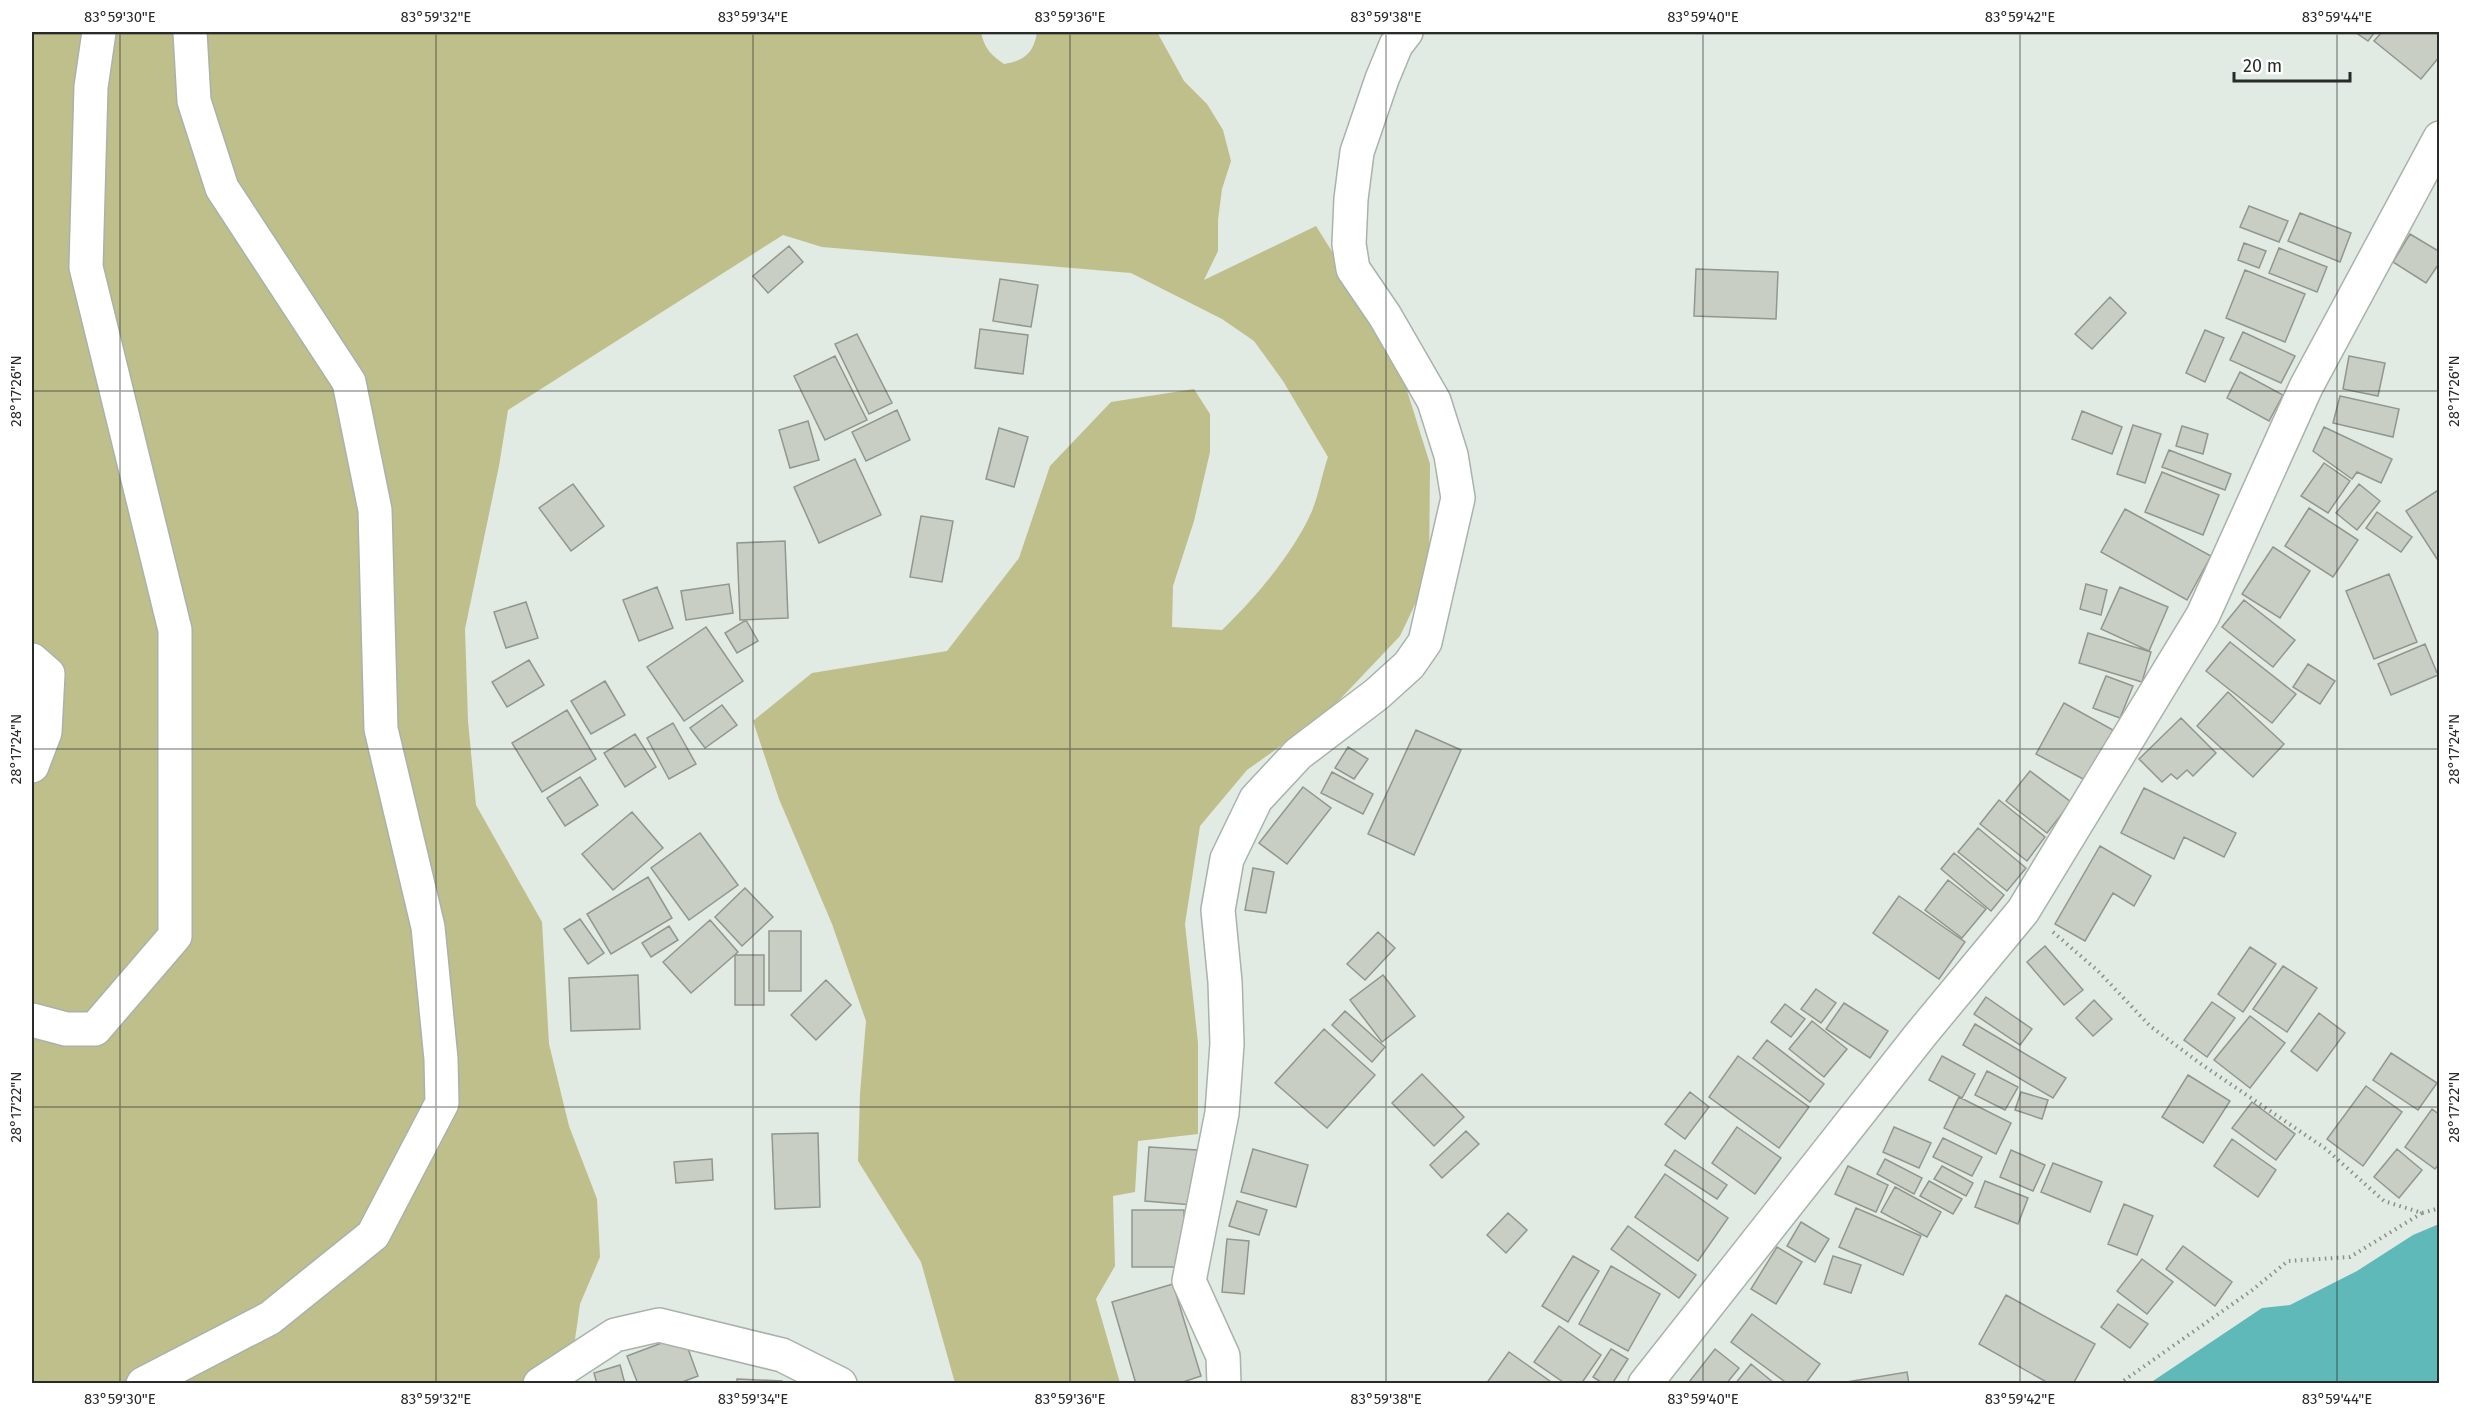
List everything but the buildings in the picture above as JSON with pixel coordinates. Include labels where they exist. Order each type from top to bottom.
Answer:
[{"type":"street","points":[[32,1020],[66,1029],[95,1029],[175,936],[175,630],[86,267],[91,87],[99,32]]},
{"type":"street","points":[[143,1383],[270,1318],[374,1235],[442,1103],[441,1059],[428,927],[381,729],[375,510],[349,382],[222,188],[195,101],[190,32]]},
{"type":"street","points":[[1224,1383],[1223,1356],[1189,1281],[1222,1113],[1227,1044],[1225,982],[1218,910],[1227,859],[1256,799],[1298,754],[1377,694],[1409,665],[1425,642],[1458,498],[1451,456],[1434,401],[1385,316],[1353,269],[1349,244],[1351,199],[1357,152],[1396,45],[1406,32]]},
{"type":"street","points":[[1645,1383],[1922,1032],[2023,911],[2203,615],[2306,387],[2439,138]]},
{"type":"street","points":[[32,660],[48,674],[45,732],[32,766]]},
{"type":"street","points":[[540,1383],[615,1335],[659,1325],[782,1355],[840,1383]]},
{"type":"path","points":[[2023,911],[2061,938],[2098,971],[2150,1026],[2192,1058],[2326,1149],[2384,1201],[2422,1213]]},
{"type":"path","points":[[2119,1383],[2251,1291],[2288,1261],[2350,1257],[2422,1213],[2439,1208]]},
{"type":"green space","points":[[32,32],[981,32],[989,51],[1004,64],[1017,61],[1027,55],[1031,51],[1037,32],[1157,32],[1184,81],[1207,104],[1223,130],[1231,161],[1222,189],[1218,220],[1218,251],[1204,280],[1316,226],[1395,352],[1430,464],[1429,575],[1400,636],[1327,713],[1247,770],[1200,826],[1185,924],[1198,1043],[1198,1134],[1138,1141],[1135,1192],[1113,1196],[1115,1266],[1096,1299],[1120,1383],[955,1383],[921,1262],[858,1161],[860,1094],[866,1021],[832,924],[779,799],[753,721],[812,673],[947,651],[1019,558],[1050,466],[1111,402],[1194,389],[1210,414],[1210,452],[1194,521],[1173,586],[1172,627],[1222,630],[1247,604],[1284,559],[1304,527],[1312,511],[1328,457],[1283,381],[1254,341],[1222,319],[1131,273],[822,247],[783,235],[508,410],[499,466],[465,629],[468,721],[476,805],[542,922],[549,1044],[569,1126],[597,1199],[600,1257],[580,1304],[571,1368],[564,1383],[32,1383]]},
{"type":"water","points":[[2439,1224],[2439,1383],[2150,1383],[2262,1308],[2290,1305],[2357,1271],[2413,1235]]}]
